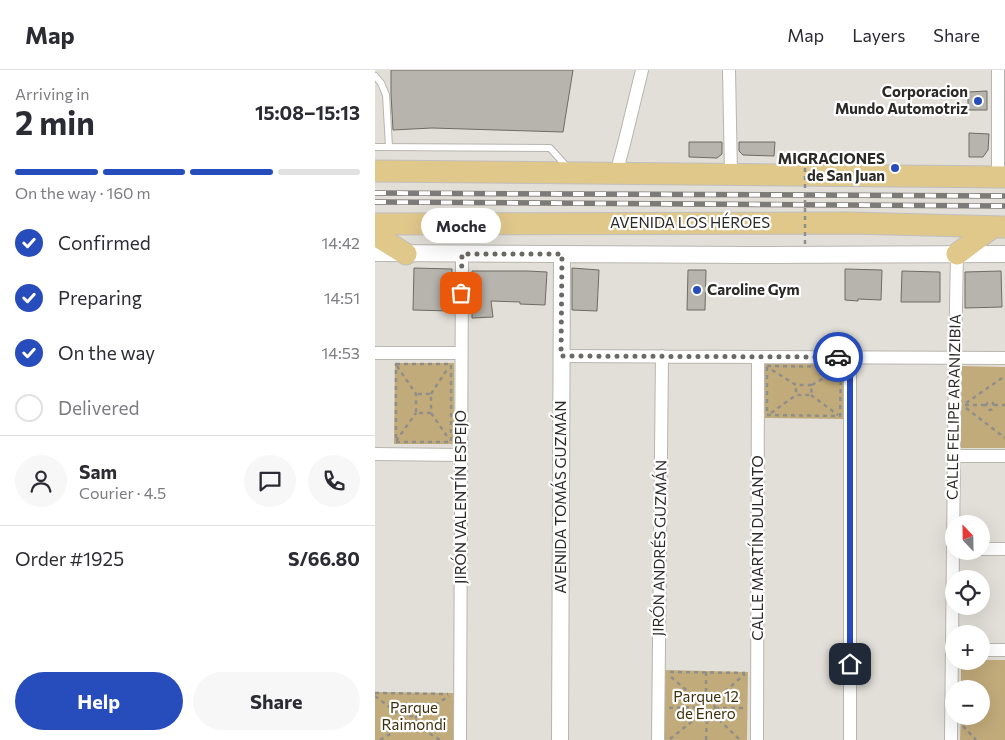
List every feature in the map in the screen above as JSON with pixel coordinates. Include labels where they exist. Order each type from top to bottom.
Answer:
[{"type":"main road","points":[[375,171],[1002,177]]},
{"type":"main road","name":"AVENIDA LOS HÉROES","points":[[375,224],[851,223],[999,227]]},
{"type":"main road","points":[[957,254],[999,227]]},
{"type":"main road","points":[[375,235],[406,254]]},
{"type":"street","points":[[616,174],[642,70]]},
{"type":"street","points":[[729,70],[731,175]]},
{"type":"street","points":[[1001,76],[1002,177]]},
{"type":"street","name":"AVENIDA LOS HÉROES","points":[[375,254],[1005,254]]},
{"type":"street","name":"JIRÓN VALENTÍN ESPEJO","points":[[460,740],[462,254]]},
{"type":"street","name":"AVENIDA TOMÁS GUZMÁN","points":[[560,740],[562,254]]},
{"type":"street","name":"CALLE FELIPE ARANIZIBIA","points":[[953,515],[957,254]]},
{"type":"street","points":[[375,353],[396,358],[461,353]]},
{"type":"street","points":[[561,356],[1005,358]]},
{"type":"street","name":"JIRÓN ANDRÉS GUZMÁN","points":[[658,740],[662,356]]},
{"type":"street","name":"CALLE MARTÍN DULANTO","points":[[757,357],[752,673],[757,740]]},
{"type":"street","points":[[850,357],[850,740]]},
{"type":"street","points":[[375,454],[396,448],[461,455]]},
{"type":"street","points":[[954,456],[1005,456]]},
{"type":"street","points":[[990,549],[1005,549]]},
{"type":"street","name":"CALLE FELIPE ARANIZIBIA","points":[[953,560],[953,625]]},
{"type":"street","points":[[990,650],[1005,650]]},
{"type":"street","name":"CALLE FELIPE ARANIZIBIA","points":[[951,740],[953,670]]},
{"type":"lane","points":[[375,76],[381,83],[386,95],[389,147]]},
{"type":"lane","points":[[375,146],[550,148],[572,172]]},
{"type":"path","points":[[805,160],[805,244]]},
{"type":"path","points":[[461,353],[451,364],[431,394],[431,413],[461,455]]},
{"type":"path","points":[[757,357],[796,386],[811,385],[841,367],[850,357]]},
{"type":"path","points":[[396,358],[451,364]]},
{"type":"path","points":[[396,358],[416,394],[416,413],[396,448]]},
{"type":"path","points":[[396,358],[396,448]]},
{"type":"path","points":[[451,364],[451,442]]},
{"type":"path","points":[[767,366],[841,367]]},
{"type":"path","points":[[767,366],[767,415]]},
{"type":"path","points":[[841,367],[841,416]]},
{"type":"path","points":[[963,405],[1005,376]]},
{"type":"path","points":[[811,385],[811,395]]},
{"type":"path","points":[[796,386],[796,395]]},
{"type":"path","points":[[416,394],[431,394]]},
{"type":"path","points":[[767,415],[796,395],[811,395],[841,416]]},
{"type":"path","points":[[963,396],[963,413]]},
{"type":"path","points":[[963,405],[986,405],[990,402],[993,402],[994,405],[1005,405]]},
{"type":"path","points":[[963,405],[1005,438]]},
{"type":"path","points":[[986,405],[986,408],[989,410],[993,409],[994,405]]},
{"type":"path","points":[[416,413],[431,413]]},
{"type":"path","points":[[767,415],[841,416]]},
{"type":"path","points":[[396,448],[451,442]]},
{"type":"path","points":[[700,702],[665,672],[752,673]]},
{"type":"path","points":[[706,672],[706,700]]},
{"type":"path","points":[[713,702],[752,673]]},
{"type":"path","points":[[375,694],[452,694],[415,718]]},
{"type":"path","points":[[375,694],[405,719]]},
{"type":"path","points":[[707,718],[700,715],[697,707],[700,702],[706,700],[713,702]]},
{"type":"path","points":[[707,718],[713,714],[715,708],[713,702]]},
{"type":"path","points":[[664,708],[697,707]]},
{"type":"path","points":[[715,708],[746,708]]},
{"type":"path","points":[[713,714],[740,740]]},
{"type":"path","points":[[668,740],[700,715]]},
{"type":"path","points":[[405,719],[409,716],[415,718]]},
{"type":"path","points":[[415,718],[417,720],[416,725]]},
{"type":"path","points":[[706,740],[707,718]]},
{"type":"path","points":[[405,719],[405,725]]},
{"type":"path","points":[[405,725],[412,728],[416,725]]},
{"type":"path","points":[[380,740],[405,725]]},
{"type":"path","points":[[416,725],[440,740]]},
{"type":"path","points":[[962,725],[976,740]]},
{"type":"green space","points":[[395,363],[454,363],[454,444],[394,444]]},
{"type":"green space","points":[[765,364],[844,364],[844,419],[765,418]]},
{"type":"green space","points":[[962,366],[1005,367],[1005,448],[960,448]]},
{"type":"green space","points":[[990,660],[1005,660],[1005,740],[960,740],[961,725],[990,725],[990,680],[961,680],[961,670],[990,670]]},
{"type":"green space","name":"Parque 12 de Enero","points":[[664,670],[748,672],[747,740],[663,740]]},
{"type":"green space","name":"Parque Raimondi","points":[[375,692],[454,693],[453,740],[375,740]]},
{"type":"building","points":[[391,70],[573,70],[563,132],[432,128],[393,130]]},
{"type":"building","name":"Corporacion Mundo Automotriz","points":[[987,91],[987,110],[968,110],[968,92]]},
{"type":"building","points":[[969,133],[989,134],[988,150],[983,157],[969,157]]},
{"type":"building","points":[[689,142],[722,142],[722,154],[717,158],[689,157]]},
{"type":"building","points":[[739,142],[775,142],[774,156],[743,155],[739,151]]},
{"type":"building","points":[[414,268],[452,269],[451,311],[413,310]]},
{"type":"building","points":[[572,268],[599,270],[597,311],[572,310]]},
{"type":"building","points":[[845,269],[882,270],[881,300],[845,300]]},
{"type":"building","name":"Caroline Gym","points":[[688,270],[706,270],[705,310],[687,310]]},
{"type":"building","points":[[472,271],[547,272],[545,305],[491,301],[493,317],[472,318]]},
{"type":"building","points":[[902,271],[940,272],[940,302],[901,302]]},
{"type":"building","points":[[1001,271],[1002,307],[965,308],[965,272]]},
{"type":"railway","points":[[375,193],[1005,196]]},
{"type":"railway","points":[[375,202],[1005,206]]},
{"type":"way so far","points":[[461,293],[462,254],[562,254],[561,356],[838,357]]},
{"type":"place","name":"Corporacion Mundo Automotriz","points":[[978,101]]},
{"type":"place","name":"MIGRACIONES de San Juan","points":[[895,168]]},
{"type":"place","name":"Caroline Gym","points":[[697,290]]},
{"type":"place","name":"Moche","points":[[461,293]]},
{"type":"route","points":[[838,357],[850,357],[850,664]]}]
